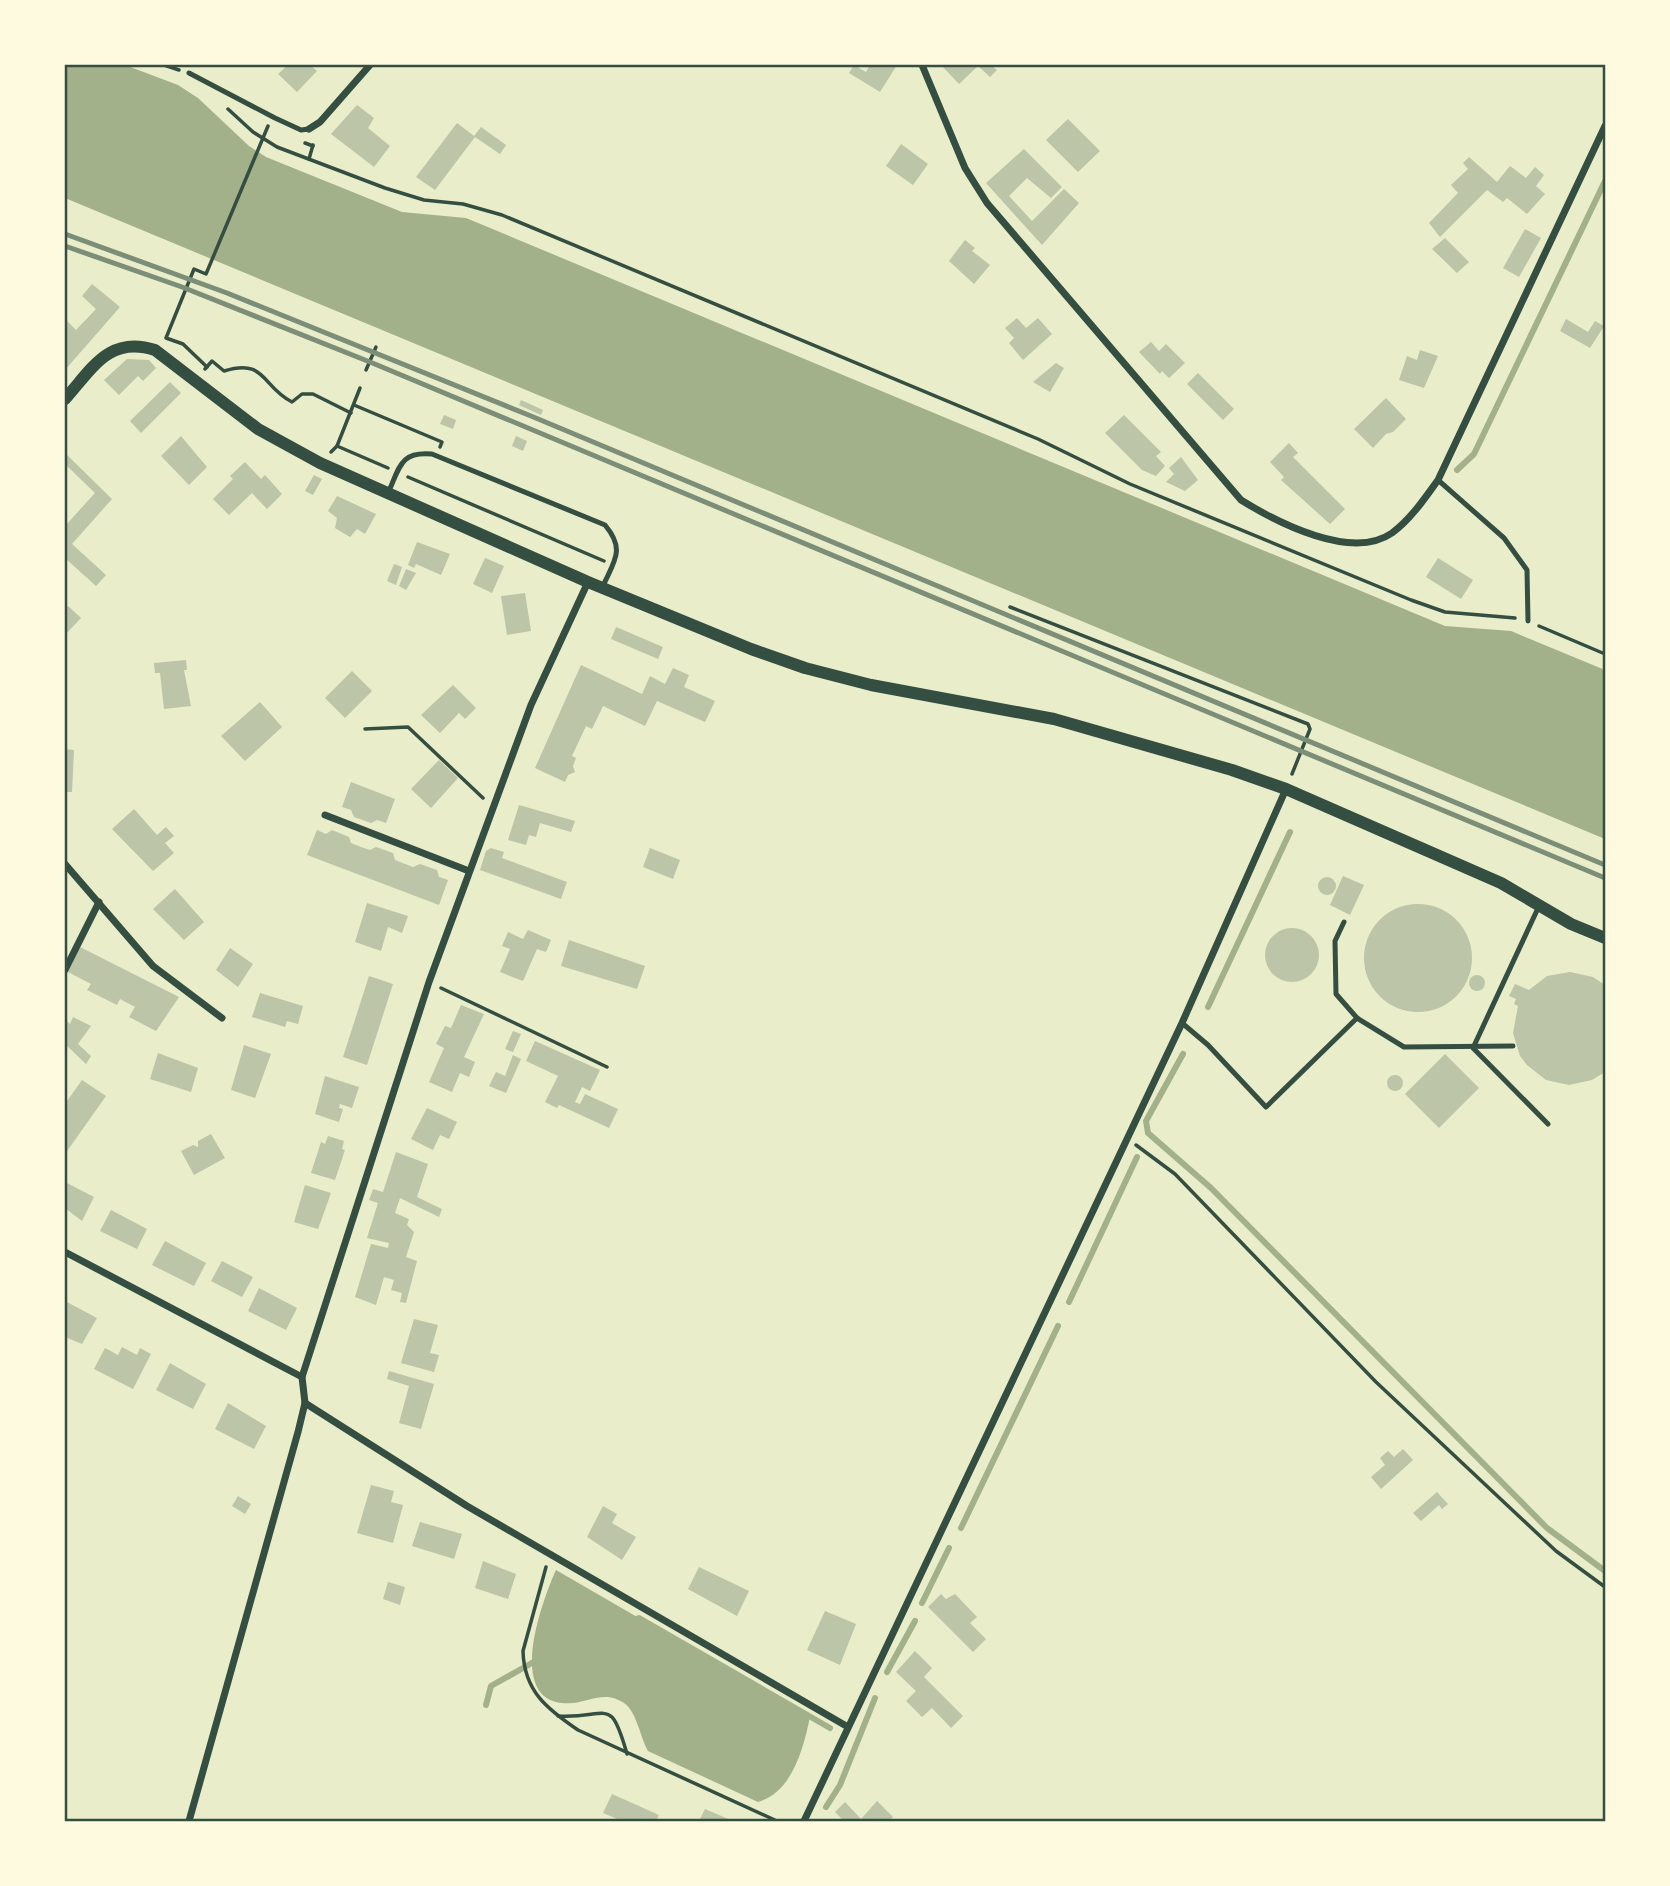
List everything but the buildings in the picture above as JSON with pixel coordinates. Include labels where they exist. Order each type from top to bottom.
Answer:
[{"type":"street","points":[[309,129],[337,104],[370,65]]},
{"type":"street","points":[[922,65],[965,168],[987,203],[1241,500],[1264,514],[1331,541],[1368,543],[1392,533],[1419,506],[1438,480],[1605,126]]},
{"type":"street","points":[[65,399],[102,358],[120,347],[137,344],[155,350],[258,429],[320,463],[602,588],[805,668],[871,685],[1054,719],[1132,739],[1286,789],[1501,883],[1605,938]]},
{"type":"street","points":[[189,1821],[305,1403],[302,1377],[429,982],[531,705],[588,582]]},
{"type":"street","points":[[804,1821],[1125,1138],[1182,1023],[1286,789]]},
{"type":"street","points":[[325,815],[469,871]]},
{"type":"street","points":[[65,864],[153,966],[222,1018]]},
{"type":"street","points":[[65,970],[99,902]]},
{"type":"street","points":[[65,1252],[302,1377]]},
{"type":"street","points":[[305,1403],[467,1506],[848,1727]]},
{"type":"lane","points":[[189,73],[244,99],[275,118],[301,130],[309,129]]},
{"type":"lane","points":[[388,494],[404,459],[417,453],[438,456],[605,525],[617,539],[618,552],[602,588]]},
{"type":"lane","points":[[1438,480],[1486,520],[1527,570],[1528,621]]},
{"type":"lane","points":[[1473,1048],[1539,905]]},
{"type":"lane","points":[[1344,922],[1335,941],[1336,994],[1357,1018],[1404,1047],[1513,1046]]},
{"type":"lane","points":[[1182,1023],[1208,1045],[1266,1107],[1357,1018]]},
{"type":"lane","points":[[1473,1048],[1548,1124]]},
{"type":"path","points":[[226,107],[253,132],[277,147],[424,200],[463,204],[502,215],[1038,439],[1130,484],[1272,540],[1411,600],[1445,612],[1502,615],[1528,621],[1605,654]]},
{"type":"path","points":[[207,367],[183,344],[166,338],[194,269],[206,274],[269,125]]},
{"type":"path","points":[[309,129],[313,146],[309,159]]},
{"type":"path","points":[[366,370],[376,347]]},
{"type":"path","points":[[193,379],[212,361],[224,371],[243,365],[261,372],[277,394],[292,402],[302,394],[313,394],[351,413]]},
{"type":"path","points":[[320,463],[337,446],[360,388]]},
{"type":"path","points":[[354,405],[442,442],[438,456]]},
{"type":"path","points":[[337,446],[612,565]]},
{"type":"path","points":[[1010,607],[1308,724],[1310,729],[1286,789]]},
{"type":"path","points":[[365,729],[408,727],[493,806]]},
{"type":"path","points":[[429,982],[607,1067]]},
{"type":"path","points":[[1125,1138],[1175,1174],[1376,1382],[1556,1551],[1605,1587]]},
{"type":"path","points":[[550,1554],[523,1651],[530,1688],[556,1715],[578,1730],[776,1821]]},
{"type":"path","points":[[556,1715],[580,1717],[604,1713],[613,1716],[620,1724],[627,1754]]},
{"type":"shaded area","points":[[65,65],[125,65],[178,85],[198,98],[249,146],[266,157],[402,212],[466,218],[1445,626],[1511,631],[1605,670],[1605,839],[65,198]]},
{"type":"shaded area","points":[[556,1570],[810,1717],[794,1768],[779,1789],[758,1802],[648,1751],[632,1712],[616,1699],[601,1697],[562,1703],[545,1697],[536,1684],[532,1666],[533,1645],[537,1623]]},
{"type":"waterway","points":[[1457,470],[1474,454],[1605,181]]},
{"type":"waterway","points":[[1208,1007],[1290,832]]},
{"type":"waterway","points":[[1183,1054],[1146,1121],[1148,1133],[1211,1188],[1547,1528],[1605,1571]]},
{"type":"waterway","points":[[1069,1302],[1137,1157]]},
{"type":"waterway","points":[[961,1528],[1058,1326]]},
{"type":"waterway","points":[[922,1603],[949,1548]]},
{"type":"waterway","points":[[633,1621],[639,1618],[830,1728]]},
{"type":"waterway","points":[[887,1672],[915,1621]]},
{"type":"waterway","points":[[486,1705],[491,1686],[539,1659]]},
{"type":"waterway","points":[[826,1807],[840,1785],[875,1698]]},
{"type":"railway","points":[[65,234],[227,293],[531,416],[1605,865]]},
{"type":"railway","points":[[65,246],[182,287],[370,362],[1605,878]]}]
